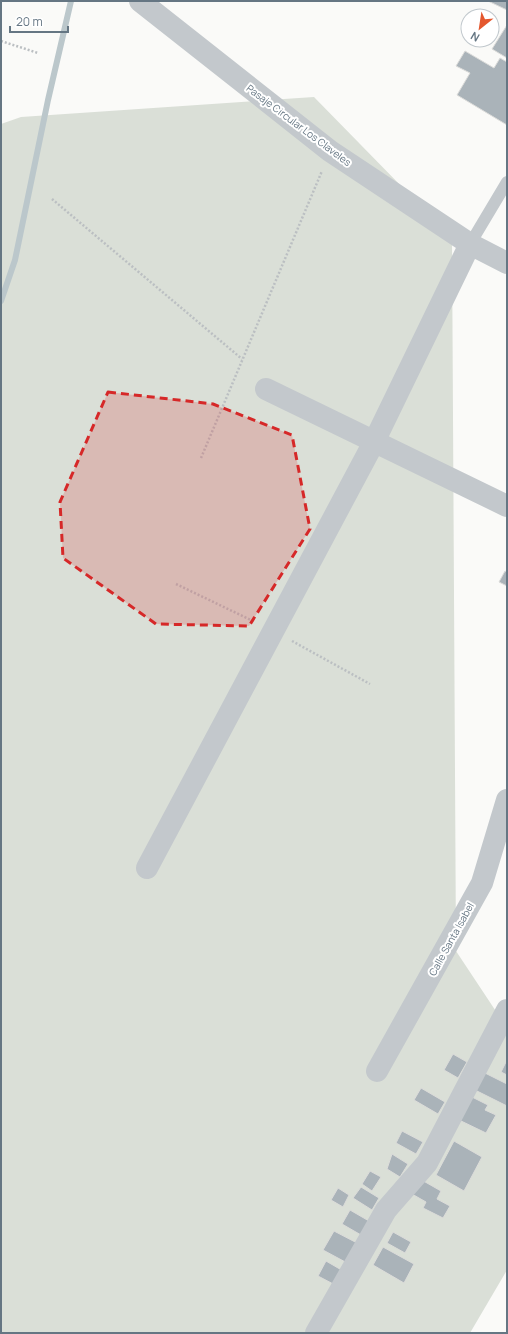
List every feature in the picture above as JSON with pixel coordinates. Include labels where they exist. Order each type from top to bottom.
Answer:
[{"type":"street","name":"Pasaje Circular Los Claveles","points":[[140,1],[330,151],[470,244],[507,263]]},
{"type":"street","points":[[147,868],[374,442],[470,244]]},
{"type":"street","points":[[266,389],[507,506]]},
{"type":"street","name":"Calle Santa Isabel","points":[[377,1071],[482,883],[507,800]]},
{"type":"street","points":[[316,1333],[386,1210],[426,1163],[507,1010]]},
{"type":"lane","points":[[470,244],[507,182]]},
{"type":"path","points":[[1,41],[38,53]]},
{"type":"path","points":[[201,458],[330,151]]},
{"type":"path","points":[[52,199],[242,359]]},
{"type":"highlighted area","points":[[108,392],[213,404],[292,435],[310,529],[249,626],[156,624],[63,558],[60,502]]},
{"type":"shaded area","points":[[314,97],[452,238],[456,951],[507,1028],[507,1270],[470,1333],[1,1333],[1,124],[21,117]]},
{"type":"building","points":[[488,1],[507,1],[507,10]]},
{"type":"building","points":[[507,25],[507,58],[492,49],[500,48],[500,36]]},
{"type":"building","points":[[465,51],[494,68],[500,58],[507,62],[507,125],[457,95],[470,73],[456,66]]},
{"type":"building","points":[[505,571],[507,572],[507,586],[499,582]]},
{"type":"building","points":[[453,1054],[467,1062],[458,1078],[444,1070]]},
{"type":"building","points":[[507,1060],[507,1075],[501,1072]]},
{"type":"building","points":[[485,1073],[507,1084],[507,1106],[475,1090]]},
{"type":"building","points":[[421,1088],[445,1102],[438,1114],[414,1100]]},
{"type":"building","points":[[470,1096],[488,1105],[485,1110],[496,1115],[486,1133],[459,1120]]},
{"type":"building","points":[[402,1131],[423,1142],[416,1154],[396,1143]]},
{"type":"building","points":[[454,1141],[482,1157],[464,1191],[436,1175]]},
{"type":"building","points":[[392,1154],[408,1164],[400,1177],[387,1169]]},
{"type":"building","points":[[370,1171],[381,1177],[372,1191],[362,1184]]},
{"type":"building","points":[[420,1179],[441,1191],[437,1199],[450,1206],[443,1218],[423,1208],[426,1202],[412,1194]]},
{"type":"building","points":[[361,1187],[379,1198],[372,1210],[353,1198]]},
{"type":"building","points":[[338,1188],[349,1195],[343,1207],[331,1200]]},
{"type":"building","points":[[350,1210],[369,1221],[361,1235],[342,1224]]},
{"type":"building","points":[[334,1231],[359,1244],[349,1264],[323,1250]]},
{"type":"building","points":[[393,1232],[411,1242],[405,1253],[387,1243]]},
{"type":"building","points":[[383,1247],[414,1264],[404,1283],[373,1265]]},
{"type":"building","points":[[326,1261],[345,1272],[337,1286],[318,1276]]},
{"type":"waterway","points":[[1,301],[15,260],[48,100],[71,1]]}]
